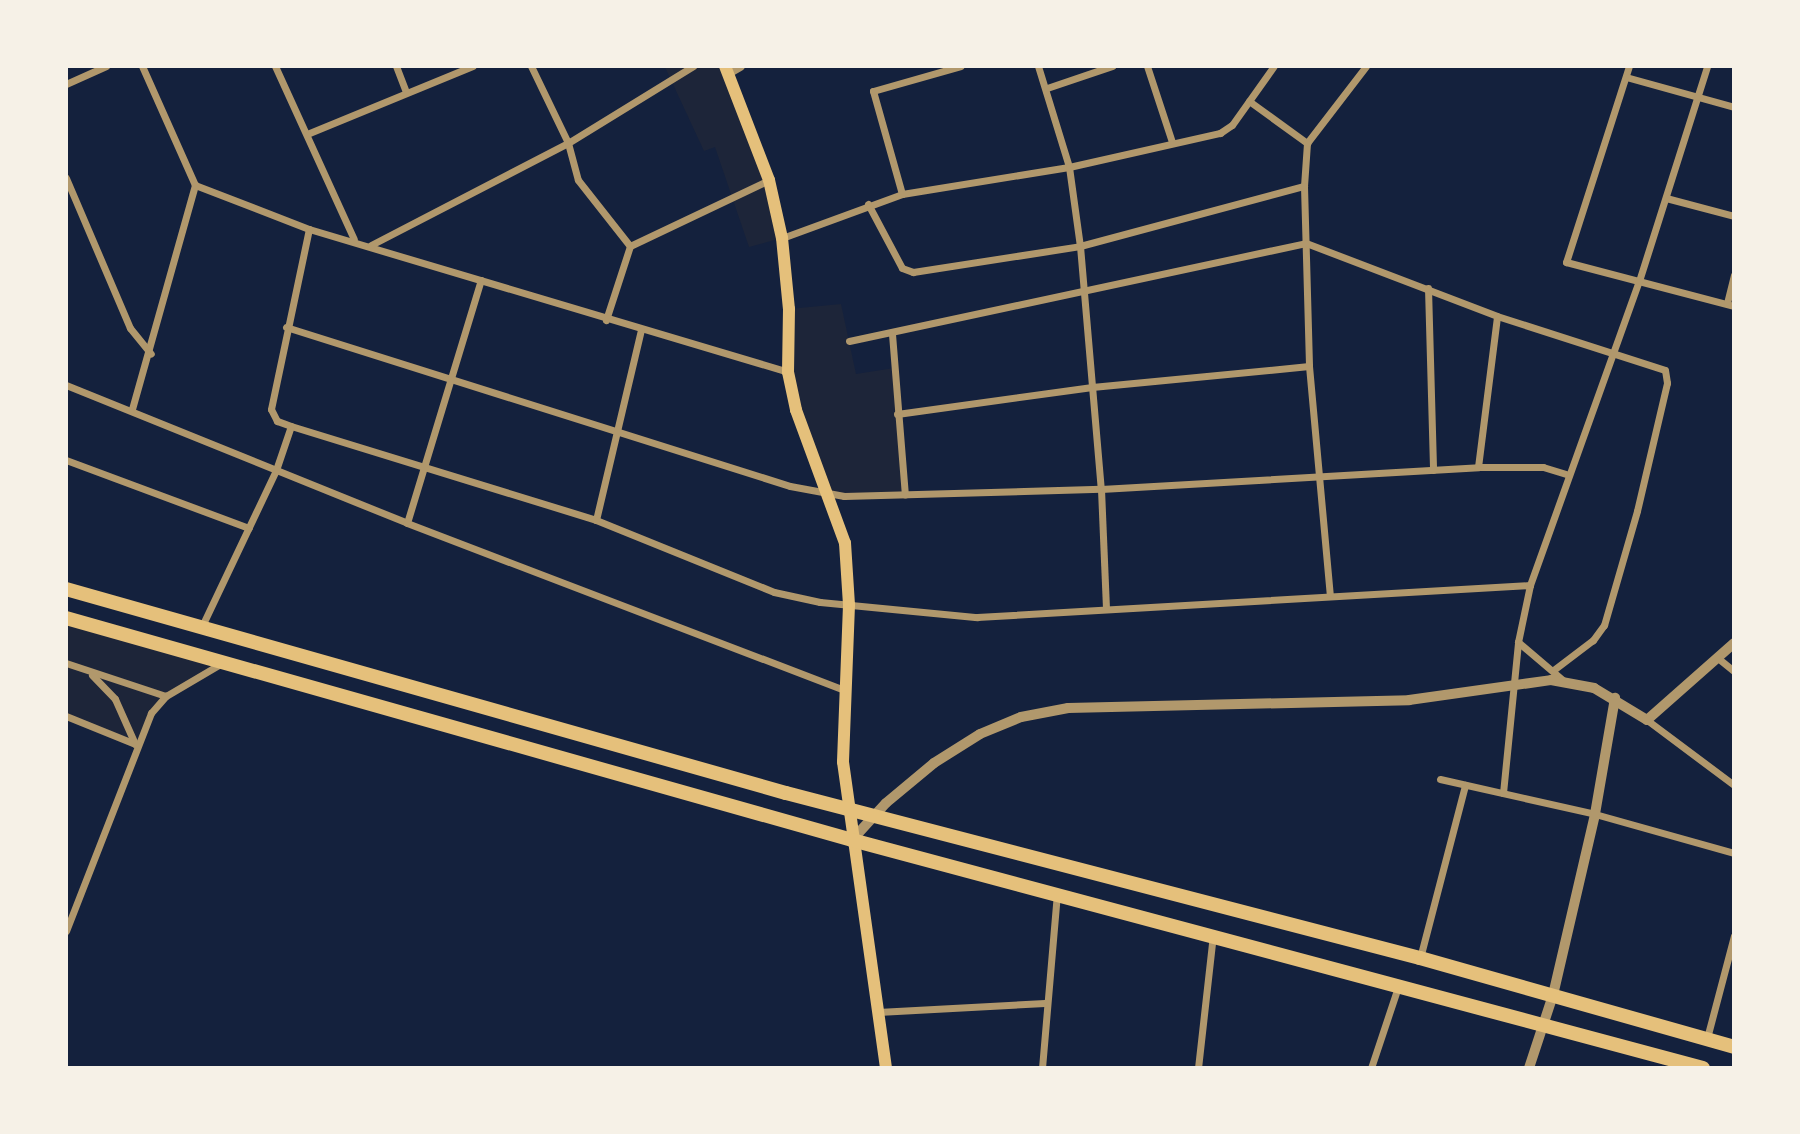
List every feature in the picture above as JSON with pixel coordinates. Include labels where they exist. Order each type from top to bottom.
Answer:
[{"type":"highway","points":[[66,589],[873,816],[1420,958],[1734,1047]]},
{"type":"highway","points":[[66,618],[852,840],[1057,892],[1695,1066]]},
{"type":"main road","points":[[726,70],[769,180],[782,238],[789,309],[788,372],[803,435],[845,543],[849,605],[842,734],[852,840],[886,1068]]},
{"type":"street","points":[[66,84],[106,66]]},
{"type":"street","points":[[132,409],[151,354],[195,185],[142,66]]},
{"type":"street","points":[[275,66],[354,239]]},
{"type":"street","points":[[396,66],[405,90]]},
{"type":"street","points":[[307,134],[405,90],[473,66]]},
{"type":"street","points":[[531,66],[568,143],[579,180],[630,246]]},
{"type":"street","points":[[372,245],[568,143],[693,66]]},
{"type":"street","points":[[726,70],[740,66]]},
{"type":"street","points":[[902,194],[873,91],[961,66]]},
{"type":"street","points":[[1038,66],[1047,88],[1069,167],[1080,246],[1101,488],[1106,608]]},
{"type":"street","points":[[1047,88],[1112,66]]},
{"type":"street","points":[[1147,66],[1172,142]]},
{"type":"street","points":[[782,238],[868,204],[902,194],[1069,167],[1220,133],[1232,125],[1273,66]]},
{"type":"street","points":[[1330,595],[1309,366],[1304,186],[1307,144],[1366,66]]},
{"type":"street","points":[[1629,66],[1566,262],[1730,305],[1734,275]]},
{"type":"street","points":[[1503,793],[1518,642],[1530,585],[1566,474],[1639,281],[1707,66]]},
{"type":"street","points":[[1626,77],[1734,107]]},
{"type":"street","points":[[1249,101],[1307,144]]},
{"type":"street","points":[[66,178],[130,328],[151,354]]},
{"type":"street","points":[[606,320],[630,246],[769,180]]},
{"type":"street","points":[[195,185],[309,229],[354,239],[606,320],[788,372]]},
{"type":"street","points":[[868,204],[901,268],[912,272],[1080,246],[1304,186]]},
{"type":"street","points":[[1666,198],[1734,216]]},
{"type":"street","points":[[309,229],[286,327],[271,410],[277,421],[596,520],[774,592],[849,605],[977,617],[1530,585]]},
{"type":"street","points":[[849,341],[892,334],[1306,243],[1497,316],[1665,370],[1667,383],[1617,590],[1604,625],[1593,640],[1555,669]]},
{"type":"street","points":[[407,523],[481,280]]},
{"type":"street","points":[[1428,288],[1433,470]]},
{"type":"street","points":[[1478,467],[1497,316]]},
{"type":"street","points":[[286,327],[827,493],[905,494],[1101,488],[1478,467],[1544,467],[1566,474]]},
{"type":"street","points":[[596,520],[641,330]]},
{"type":"street","points":[[892,334],[905,494]]},
{"type":"street","points":[[897,414],[1091,387],[1309,366]]},
{"type":"street","points":[[66,385],[132,409],[407,523],[844,690]]},
{"type":"street","points":[[202,626],[276,470],[291,426]]},
{"type":"street","points":[[66,460],[249,528]]},
{"type":"street","points":[[1518,642],[1555,669],[1564,681]]},
{"type":"street","points":[[1647,720],[1734,643]]},
{"type":"street","points":[[1719,659],[1734,671]]},
{"type":"street","points":[[66,663],[166,696]]},
{"type":"street","points":[[66,930],[135,744],[151,713],[166,696],[223,663]]},
{"type":"street","points":[[90,673],[115,699],[135,744]]},
{"type":"street","points":[[852,840],[873,816],[957,747],[1002,724],[1042,712],[1409,700],[1514,685],[1564,681],[1615,698],[1734,786]]},
{"type":"street","points":[[1529,1068],[1553,995],[1595,814],[1615,698]]},
{"type":"street","points":[[66,716],[135,744]]},
{"type":"street","points":[[1440,779],[1595,814],[1734,853]]},
{"type":"street","points":[[1420,958],[1465,785]]},
{"type":"street","points":[[1042,1068],[1045,1003],[1057,892]]},
{"type":"street","points":[[1198,1068],[1213,934]]},
{"type":"street","points":[[1707,1038],[1734,936]]},
{"type":"street","points":[[1371,1068],[1399,984]]},
{"type":"street","points":[[878,1012],[1045,1003]]},
{"type":"shaded area","points":[[665,67],[740,67],[728,73],[782,238],[749,247],[715,147],[704,151]]},
{"type":"shaded area","points":[[841,304],[856,374],[894,368],[905,494],[827,493],[796,410],[789,309]]},
{"type":"shaded area","points":[[66,618],[223,663],[157,704],[135,744],[67,717]]}]
